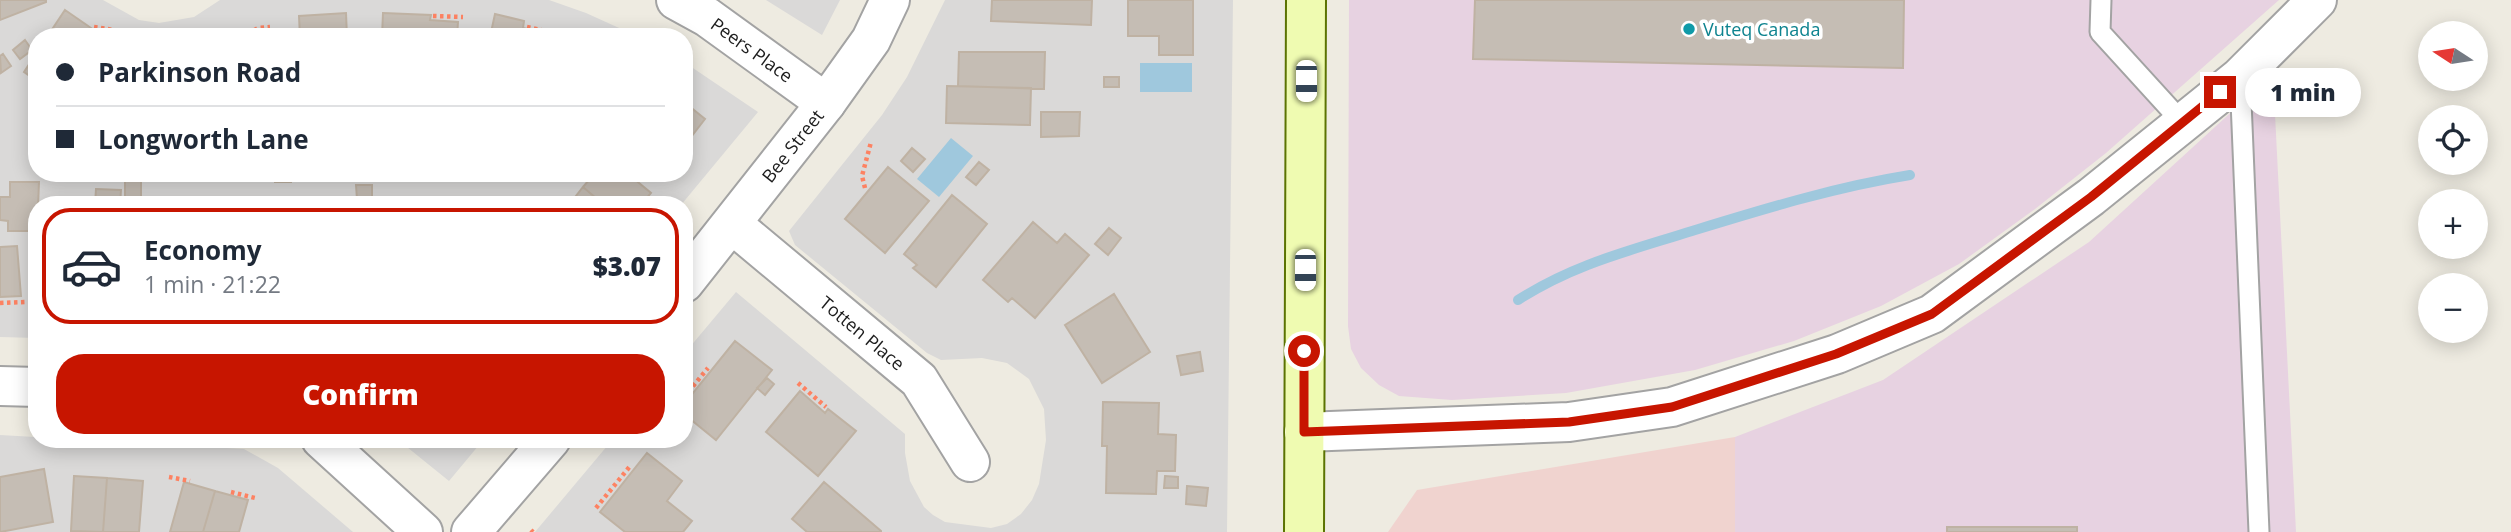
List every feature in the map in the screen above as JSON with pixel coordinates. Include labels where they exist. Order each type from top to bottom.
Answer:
[{"type":"main road","points":[[1304,532],[1306,0]]},
{"type":"street","name":"Peers Place","points":[[676,0],[707,17],[826,103]]},
{"type":"street","name":"Bee Street","points":[[693,272],[826,103],[871,40],[890,0]]},
{"type":"street","points":[[1304,432],[1569,422],[1672,407],[1836,354],[1932,314],[2091,197],[2240,77],[2316,0]]},
{"type":"street","name":"Totten Place","points":[[732,224],[919,380],[970,462]]},
{"type":"street","points":[[0,386],[28,387]]},
{"type":"street","points":[[331,448],[423,532]]},
{"type":"street","points":[[471,532],[543,448]]},
{"type":"lane","points":[[2101,0],[2100,32],[2182,122]]},
{"type":"lane","points":[[2240,77],[2259,532]]},
{"type":"path","points":[[433,16],[463,18]]},
{"type":"path","points":[[94,27],[101,28]]},
{"type":"path","points":[[258,28],[270,27]]},
{"type":"path","points":[[527,27],[532,28]]},
{"type":"path","points":[[865,188],[862,176],[871,142]]},
{"type":"path","points":[[0,303],[25,302]]},
{"type":"path","points":[[693,386],[708,368]]},
{"type":"path","points":[[798,383],[826,407]]},
{"type":"path","points":[[596,508],[631,465]]},
{"type":"path","points":[[169,477],[190,481]]},
{"type":"path","points":[[231,492],[255,498]]},
{"type":"shaded area","points":[[0,0],[103,0],[139,20],[159,23],[194,17],[220,0],[549,0],[619,28],[28,28],[28,182],[693,182],[693,68],[758,112],[688,196],[28,196],[28,338],[0,337]]},
{"type":"shaded area","points":[[766,0],[840,0],[822,35]]},
{"type":"shaded area","points":[[945,0],[1233,0],[1227,532],[535,532],[605,448],[693,448],[693,343],[736,292],[905,434],[910,481],[924,507],[933,515],[945,522],[991,528],[1007,524],[1021,514],[1032,500],[1039,484],[1046,440],[1044,409],[1029,379],[1007,363],[982,358],[941,360],[927,353],[795,245],[789,231],[882,115],[907,77]]},
{"type":"shaded area","points":[[1349,0],[2279,0],[2106,153],[2035,209],[1959,264],[1881,306],[1794,341],[1695,370],[1566,393],[1452,400],[1399,396],[1379,385],[1361,368],[1351,349],[1348,326]]},
{"type":"shaded area","points":[[2273,74],[2296,532],[1735,532],[1735,437],[1883,380],[2089,242]]},
{"type":"shaded area","points":[[0,435],[28,437],[28,448],[244,449],[278,468],[353,532],[0,532]]},
{"type":"shaded area","points":[[1735,437],[1735,532],[1388,532],[1417,490]]},
{"type":"shaded area","points":[[408,448],[476,448],[449,481]]},
{"type":"water","points":[[1140,63],[1192,63],[1192,92],[1140,92]]},
{"type":"water","points":[[951,138],[973,156],[939,197],[917,179]]},
{"type":"building","points":[[0,0],[46,0],[46,2],[0,20]]},
{"type":"building","points":[[992,0],[1092,0],[1091,25],[991,21]]},
{"type":"building","points":[[1128,0],[1193,0],[1193,55],[1159,55],[1159,36],[1128,36]]},
{"type":"building","name":"Vuteq Canada","points":[[1475,0],[1904,0],[1903,68],[1473,59]]},
{"type":"building","points":[[65,10],[91,28],[53,28]]},
{"type":"building","points":[[346,13],[347,28],[300,28],[299,16]]},
{"type":"building","points":[[383,13],[431,15],[430,20],[458,22],[458,28],[382,28]]},
{"type":"building","points":[[495,14],[524,21],[523,28],[492,28]]},
{"type":"building","points":[[25,40],[28,44],[28,53],[20,59],[13,50]]},
{"type":"building","points":[[959,52],[1045,52],[1044,89],[958,86]]},
{"type":"building","points":[[3,54],[11,66],[1,73],[0,56]]},
{"type":"building","points":[[1104,77],[1119,77],[1119,87],[1104,87]]},
{"type":"building","points":[[947,86],[1031,88],[1030,125],[946,123]]},
{"type":"building","points":[[693,109],[705,119],[693,134]]},
{"type":"building","points":[[1041,112],[1080,112],[1079,136],[1041,137]]},
{"type":"building","points":[[912,148],[925,159],[913,172],[901,161]]},
{"type":"building","points":[[979,162],[989,170],[976,185],[966,177]]},
{"type":"building","points":[[888,167],[929,201],[885,253],[845,219]]},
{"type":"building","points":[[10,182],[39,182],[38,196],[28,196],[28,231],[8,231],[8,221],[0,220],[0,197],[10,197]]},
{"type":"building","points":[[125,182],[141,182],[141,196],[125,196]]},
{"type":"building","points":[[587,182],[638,182],[651,193],[648,196],[594,196],[583,187]]},
{"type":"building","points":[[356,185],[372,185],[372,196],[357,196]]},
{"type":"building","points":[[583,187],[594,196],[576,196]]},
{"type":"building","points":[[96,189],[121,190],[121,196],[96,196]]},
{"type":"building","points":[[952,195],[987,224],[936,287],[913,268],[917,265],[904,254]]},
{"type":"building","points":[[1033,222],[1057,243],[1065,234],[1089,255],[1035,318],[1012,298],[1008,302],[983,280]]},
{"type":"building","points":[[1109,228],[1121,238],[1108,255],[1095,244]]},
{"type":"building","points":[[17,246],[21,296],[0,297],[0,247]]},
{"type":"building","points":[[1114,294],[1150,352],[1102,383],[1065,325]]},
{"type":"building","points":[[735,341],[772,370],[716,440],[693,421],[693,393]]},
{"type":"building","points":[[1200,352],[1203,371],[1181,375],[1177,356]]},
{"type":"building","points":[[767,378],[774,384],[765,395],[757,388]]},
{"type":"building","points":[[800,391],[825,413],[828,409],[856,431],[818,476],[766,432]]},
{"type":"building","points":[[1103,402],[1159,403],[1158,434],[1176,435],[1175,471],[1157,471],[1156,494],[1106,493],[1107,446],[1102,446]]},
{"type":"building","points":[[647,453],[682,481],[667,501],[692,521],[683,532],[625,532],[600,512]]},
{"type":"building","points":[[44,469],[53,522],[0,532],[0,477]]},
{"type":"building","points":[[74,476],[107,478],[103,532],[71,531]]},
{"type":"building","points":[[1165,476],[1178,477],[1178,488],[1164,488]]},
{"type":"building","points":[[107,478],[143,481],[139,532],[103,532]]},
{"type":"building","points":[[184,482],[215,491],[203,532],[170,532]]},
{"type":"building","points":[[824,482],[881,532],[807,532],[792,519]]},
{"type":"building","points":[[1187,486],[1208,488],[1206,506],[1186,504]]},
{"type":"building","points":[[215,491],[248,500],[239,532],[203,532]]},
{"type":"building","points":[[1947,527],[2077,527],[2077,532],[1947,532]]},
{"type":"waterway","points":[[1518,300],[1560,277],[1624,252],[1800,199],[1910,175]]},
{"type":"place","name":"Vuteq Canada","points":[[1689,29]]},
{"type":"route","points":[[1304,351],[1304,432],[1569,422],[1672,407],[1836,354],[1932,314],[2091,197],[2220,92]]}]
